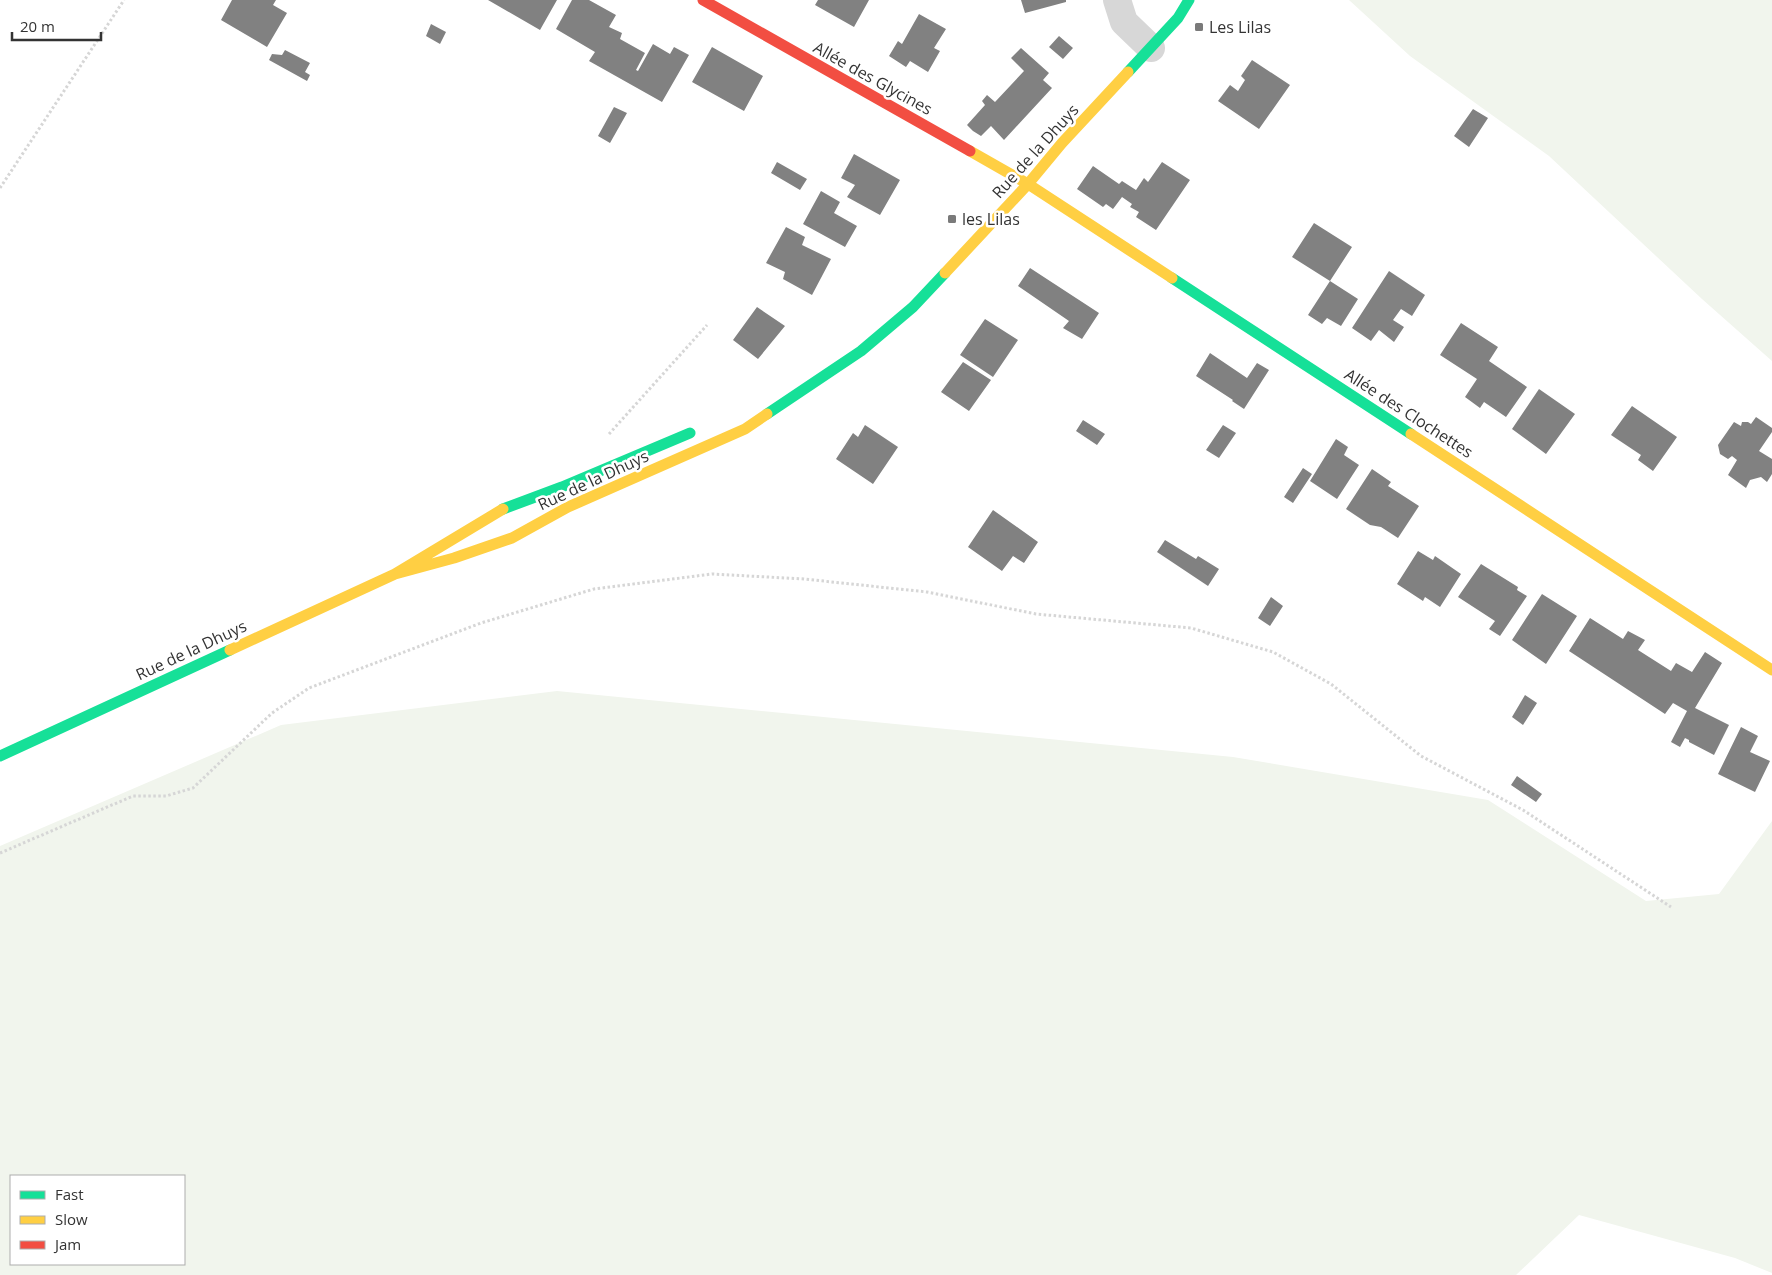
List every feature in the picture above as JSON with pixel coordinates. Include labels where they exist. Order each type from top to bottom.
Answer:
[{"type":"street","name":"Allée des Glycines","points":[[702,0],[1028,184]]},
{"type":"street","points":[[1117,0],[1124,22],[1151,48]]},
{"type":"street","name":"Rue de la Dhuys","points":[[395,574],[454,558],[512,538],[568,507],[745,429],[861,351],[913,308],[1028,184],[1062,142],[1195,2]]},
{"type":"street","name":"Allée des Clochettes","points":[[1028,184],[1772,670]]},
{"type":"street","name":"Rue de la Dhuys","points":[[759,406],[796,394]]},
{"type":"street","name":"Rue de la Dhuys","points":[[0,756],[395,574],[507,507],[562,487],[696,430]]},
{"type":"path","points":[[0,188],[124,0]]},
{"type":"path","points":[[604,440],[707,325]]},
{"type":"path","points":[[0,852],[133,796],[166,796],[193,788],[272,713],[310,688],[481,622],[594,589],[712,574],[804,579],[927,592],[1036,614],[1191,628],[1273,652],[1331,684],[1421,756],[1522,810],[1671,907]]},
{"type":"shaded area","points":[[1349,0],[1772,0],[1772,361],[1702,299],[1549,156],[1410,56]]},
{"type":"shaded area","points":[[557,691],[1233,757],[1488,800],[1646,901],[1719,894],[1772,821],[1772,1273],[1735,1258],[1579,1215],[1516,1275],[0,1275],[0,846],[281,725]]},
{"type":"building","points":[[232,0],[276,0],[273,5],[287,13],[267,47],[221,20]]},
{"type":"building","points":[[488,0],[557,0],[540,30]]},
{"type":"building","points":[[572,0],[589,0],[616,15],[609,27],[622,33],[620,39],[645,53],[636,70],[638,71],[653,44],[670,54],[674,47],[689,55],[662,102],[589,61],[595,52],[556,29]]},
{"type":"building","points":[[818,0],[869,0],[854,27],[815,5]]},
{"type":"building","points":[[1021,0],[1066,0],[1066,2],[1025,13]]},
{"type":"building","points":[[919,14],[946,29],[934,48],[940,51],[928,72],[910,61],[906,67],[889,56],[898,41],[902,44]]},
{"type":"building","points":[[431,24],[446,32],[440,44],[426,36]]},
{"type":"building","points":[[1059,36],[1073,48],[1063,59],[1049,47]]},
{"type":"building","points":[[712,47],[763,76],[744,111],[692,82]]},
{"type":"building","points":[[1021,48],[1049,73],[1043,80],[1052,88],[1004,140],[991,126],[981,136],[967,125],[985,105],[982,101],[987,95],[995,102],[1024,71],[1011,58]]},
{"type":"building","points":[[285,50],[310,63],[305,72],[310,75],[307,81],[269,60],[272,54],[282,55]]},
{"type":"building","points":[[1252,60],[1290,85],[1259,129],[1218,101],[1230,85],[1238,91],[1245,80],[1241,76]]},
{"type":"building","points":[[614,107],[627,113],[610,143],[598,136]]},
{"type":"building","points":[[1473,109],[1488,118],[1469,147],[1454,136]]},
{"type":"building","points":[[854,154],[900,180],[880,215],[847,197],[855,185],[841,178]]},
{"type":"building","points":[[777,162],[807,179],[800,190],[771,173]]},
{"type":"building","points":[[1162,162],[1190,180],[1156,230],[1136,217],[1139,212],[1130,207],[1132,204],[1122,197],[1113,209],[1106,204],[1103,207],[1077,189],[1093,166],[1119,184],[1122,181],[1136,190],[1144,178],[1148,182]]},
{"type":"building","points":[[821,191],[840,202],[834,213],[857,226],[845,247],[803,224]]},
{"type":"building","points":[[1314,223],[1352,247],[1330,281],[1292,257]]},
{"type":"building","points":[[786,227],[805,237],[802,245],[831,259],[812,295],[783,279],[785,272],[766,263]]},
{"type":"building","points":[[1030,268],[1099,313],[1082,339],[1063,328],[1069,321],[1018,286]]},
{"type":"building","points":[[1389,271],[1425,295],[1412,316],[1401,309],[1393,320],[1404,327],[1394,342],[1379,330],[1371,341],[1352,328]]},
{"type":"building","points":[[1330,281],[1358,299],[1341,326],[1327,318],[1322,324],[1308,315]]},
{"type":"building","points":[[757,307],[785,326],[758,359],[733,340]]},
{"type":"building","points":[[985,319],[1018,340],[993,377],[960,355]]},
{"type":"building","points":[[1461,323],[1498,347],[1489,361],[1527,387],[1506,417],[1484,402],[1480,408],[1465,397],[1477,379],[1440,355]]},
{"type":"building","points":[[1210,353],[1247,378],[1257,363],[1269,370],[1244,409],[1196,376]]},
{"type":"building","points":[[963,362],[991,380],[969,411],[941,392]]},
{"type":"building","points":[[1539,389],[1575,414],[1546,454],[1512,429]]},
{"type":"building","points":[[1632,406],[1677,437],[1653,471],[1638,460],[1641,455],[1611,435]]},
{"type":"building","points":[[1756,417],[1772,428],[1772,432],[1759,451],[1772,459],[1772,474],[1767,482],[1761,477],[1750,480],[1746,488],[1728,475],[1737,460],[1732,456],[1728,459],[1720,454],[1718,445],[1734,422],[1741,426],[1742,422],[1751,424]]},
{"type":"building","points":[[1083,420],[1105,434],[1097,445],[1076,431]]},
{"type":"building","points":[[865,425],[898,447],[873,484],[836,459],[853,433],[858,437]]},
{"type":"building","points":[[1223,425],[1236,433],[1219,458],[1206,450]]},
{"type":"building","points":[[1336,439],[1348,447],[1344,455],[1359,465],[1337,499],[1310,481]]},
{"type":"building","points":[[1303,468],[1312,474],[1293,503],[1284,497]]},
{"type":"building","points":[[1372,469],[1391,482],[1388,486],[1419,506],[1398,538],[1381,527],[1370,525],[1346,509]]},
{"type":"building","points":[[993,510],[1038,542],[1024,563],[1013,556],[1002,571],[968,547]]},
{"type":"building","points":[[1165,540],[1196,559],[1198,556],[1219,569],[1208,586],[1157,552]]},
{"type":"building","points":[[1418,551],[1433,560],[1435,556],[1461,574],[1440,607],[1425,597],[1423,601],[1397,584]]},
{"type":"building","points":[[1481,564],[1518,587],[1517,590],[1527,596],[1500,636],[1489,629],[1495,621],[1458,597]]},
{"type":"building","points":[[1542,594],[1577,616],[1546,664],[1512,640]]},
{"type":"building","points":[[1271,597],[1283,606],[1270,626],[1258,618]]},
{"type":"building","points":[[1590,618],[1623,639],[1628,631],[1645,640],[1638,650],[1671,671],[1676,663],[1692,672],[1705,652],[1722,663],[1695,708],[1729,725],[1714,755],[1685,738],[1680,747],[1671,742],[1687,711],[1673,703],[1665,714],[1569,651]]},
{"type":"building","points":[[1525,695],[1537,703],[1523,725],[1512,717]]},
{"type":"building","points":[[1741,727],[1758,736],[1750,752],[1770,761],[1755,792],[1718,774]]},
{"type":"building","points":[[1517,776],[1542,794],[1536,802],[1511,785]]},
{"type":"traffic: fast","points":[[1128,72],[1178,18],[1189,0]]},
{"type":"traffic: fast","points":[[767,414],[861,351],[913,307],[945,273]]},
{"type":"traffic: fast","points":[[1172,278],[1411,434]]},
{"type":"traffic: fast","points":[[503,509],[562,487],[690,433]]},
{"type":"traffic: fast","points":[[0,756],[230,650]]},
{"type":"traffic: slow","points":[[945,273],[1128,72]]},
{"type":"traffic: slow","points":[[970,151],[1028,184],[1172,278]]},
{"type":"traffic: slow","points":[[395,574],[454,558],[512,538],[568,507],[745,429],[767,414]]},
{"type":"traffic: slow","points":[[1411,434],[1772,670]]},
{"type":"traffic: slow","points":[[230,650],[395,574],[503,509]]},
{"type":"traffic: jam","points":[[703,0],[970,151]]},
{"type":"place","name":"Les Lilas","points":[[1199,27]]},
{"type":"place","name":"les Lilas","points":[[952,219]]}]
